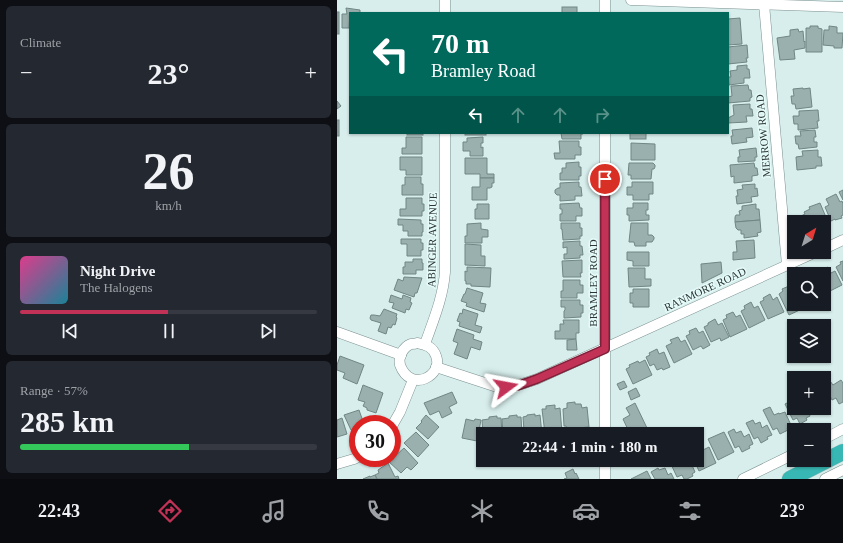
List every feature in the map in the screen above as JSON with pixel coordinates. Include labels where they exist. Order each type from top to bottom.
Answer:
[{"type":"highway","points":[[790,479],[843,452]]},
{"type":"street","points":[[445,0],[445,12]]},
{"type":"street","points":[[605,0],[605,12]]},
{"type":"street","points":[[631,0],[843,7]]},
{"type":"street","name":"MERROW ROAD","points":[[763,4],[787,265]]},
{"type":"street","name":"ABINGER AVENUE","points":[[425,344],[444,286],[445,134]]},
{"type":"street","name":"BRAMLEY ROAD","points":[[605,134],[605,427]]},
{"type":"street","points":[[831,246],[843,240]]},
{"type":"street","name":"RANMORE ROAD","points":[[436,367],[497,387],[517,386],[537,379],[605,349],[800,259]]},
{"type":"street","points":[[337,332],[401,355]]},
{"type":"street","points":[[410,344],[425,344],[435,352],[438,360],[432,374],[420,380],[413,380],[405,375],[402,369],[399,362],[401,355],[410,344]]},
{"type":"street","points":[[398,415],[413,380]]},
{"type":"street","points":[[831,435],[843,429]]},
{"type":"street","points":[[743,479],[787,457]]},
{"type":"street","points":[[337,464],[349,460]]},
{"type":"street","points":[[605,467],[605,479]]},
{"type":"street","points":[[825,479],[843,470]]},
{"type":"building","points":[[562,7],[577,7],[577,12],[562,12]]},
{"type":"building","points":[[346,8],[360,10],[360,12],[349,12],[349,28],[342,28],[342,14],[347,14]]},
{"type":"building","points":[[337,12],[339,12],[339,34],[337,34]]},
{"type":"building","points":[[740,18],[742,44],[729,45],[729,19]]},
{"type":"building","points":[[810,26],[818,26],[818,28],[822,29],[822,52],[806,52],[806,28],[810,28]]},
{"type":"building","points":[[829,26],[837,27],[837,33],[843,33],[842,48],[834,48],[834,46],[823,45],[824,30],[829,30]]},
{"type":"building","points":[[798,29],[799,32],[803,31],[805,48],[794,50],[795,59],[780,60],[777,38],[790,36],[790,30]]},
{"type":"building","points":[[747,45],[747,62],[729,64],[729,47]]},
{"type":"building","points":[[747,65],[750,78],[744,78],[744,83],[729,85],[729,77],[731,77],[730,71],[737,70],[737,66]]},
{"type":"building","points":[[748,85],[749,90],[751,90],[752,97],[750,98],[750,101],[729,103],[729,97],[732,96],[731,86]]},
{"type":"building","points":[[810,88],[812,107],[796,109],[795,104],[792,104],[791,96],[794,96],[793,89]]},
{"type":"building","points":[[337,101],[341,106],[337,109]]},
{"type":"building","points":[[750,104],[750,109],[752,109],[753,116],[746,116],[747,122],[729,123],[729,118],[734,115],[733,105]]},
{"type":"building","points":[[818,110],[818,128],[798,130],[798,124],[794,124],[793,116],[799,116],[799,111]]},
{"type":"building","points":[[337,120],[339,120],[339,136],[337,136]]},
{"type":"building","points":[[752,128],[753,137],[746,138],[747,142],[732,144],[732,130]]},
{"type":"building","points":[[815,130],[816,137],[814,137],[814,142],[817,142],[817,147],[799,149],[798,144],[796,144],[795,136],[801,136],[800,131]]},
{"type":"building","points":[[407,134],[423,134],[423,135]]},
{"type":"building","points":[[465,134],[486,134],[486,135]]},
{"type":"building","points":[[561,134],[581,134],[581,139],[562,139]]},
{"type":"building","points":[[630,134],[646,134],[646,139],[630,139]]},
{"type":"building","points":[[406,137],[422,137],[422,154],[402,154],[402,148],[406,148]]},
{"type":"building","points":[[483,137],[481,148],[483,147],[483,156],[470,156],[470,151],[463,151],[463,142],[467,142],[467,138]]},
{"type":"building","points":[[559,141],[579,141],[581,155],[575,155],[575,159],[555,159],[554,153],[560,153]]},
{"type":"building","points":[[631,143],[655,144],[655,160],[631,160]]},
{"type":"building","points":[[756,148],[757,157],[755,157],[755,161],[738,162],[738,157],[740,157],[739,150]]},
{"type":"building","points":[[818,150],[818,157],[821,157],[822,166],[797,170],[796,157],[803,156],[802,151]]},
{"type":"building","points":[[400,157],[422,157],[422,175],[406,175],[406,170],[400,170]]},
{"type":"building","points":[[465,158],[487,158],[487,174],[494,174],[494,178],[480,178],[480,174],[465,174]]},
{"type":"building","points":[[579,162],[579,167],[581,167],[581,176],[579,176],[579,180],[560,180],[560,173],[562,173],[562,168],[566,168],[566,163]]},
{"type":"building","points":[[629,163],[653,163],[655,167],[652,169],[651,179],[631,179],[631,175],[628,175]]},
{"type":"building","points":[[754,163],[755,168],[757,168],[758,175],[752,176],[752,181],[734,183],[734,176],[731,177],[730,165]]},
{"type":"building","points":[[405,177],[421,177],[421,184],[423,184],[423,195],[402,195],[402,185],[405,185]]},
{"type":"building","points":[[480,178],[494,178],[494,183],[492,183],[492,187],[487,188],[487,200],[472,200],[472,187],[480,187]]},
{"type":"building","points":[[579,182],[582,196],[575,196],[575,200],[560,201],[560,195],[555,193],[555,190],[560,188],[560,183]]},
{"type":"building","points":[[632,182],[653,182],[653,194],[649,194],[649,200],[633,200],[633,195],[627,195],[627,187],[632,187]]},
{"type":"building","points":[[755,184],[755,189],[757,188],[758,196],[751,197],[752,202],[737,204],[737,190],[743,189],[742,185]]},
{"type":"building","points":[[843,190],[843,200],[839,192]]},
{"type":"building","points":[[836,194],[840,202],[842,201],[842,218],[831,221],[831,215],[828,215],[825,207],[829,205],[826,199]]},
{"type":"building","points":[[406,198],[422,198],[424,211],[422,211],[422,216],[400,216],[400,209],[406,209]]},
{"type":"building","points":[[579,203],[580,208],[582,208],[582,216],[576,216],[576,221],[560,221],[562,209],[560,209],[560,204]]},
{"type":"building","points":[[633,203],[648,203],[646,215],[649,215],[649,220],[629,221],[627,208],[633,208]]},
{"type":"building","points":[[820,203],[825,215],[803,215],[805,214],[804,212],[810,209],[809,207]]},
{"type":"building","points":[[477,204],[489,204],[489,219],[475,219],[475,209],[477,209]]},
{"type":"building","points":[[756,204],[756,209],[759,209],[760,220],[735,222],[735,217],[736,215],[740,215],[739,211],[742,210],[742,206]]},
{"type":"building","points":[[398,219],[421,220],[421,224],[423,224],[422,236],[408,236],[408,231],[403,231],[403,225],[398,225]]},
{"type":"building","points":[[760,220],[761,232],[757,233],[758,236],[744,238],[744,234],[741,234],[741,230],[736,228],[735,222]]},
{"type":"building","points":[[481,223],[481,229],[488,230],[488,237],[482,237],[482,243],[465,243],[465,236],[467,236],[467,224]]},
{"type":"building","points":[[561,223],[580,223],[580,228],[582,228],[582,236],[580,236],[580,239],[563,240]]},
{"type":"building","points":[[631,223],[648,223],[648,235],[652,235],[654,237],[652,242],[646,242],[646,246],[635,246],[634,242],[629,242]]},
{"type":"building","points":[[401,239],[421,239],[421,243],[423,243],[423,250],[421,250],[421,256],[407,256],[407,244],[401,244]]},
{"type":"building","points":[[754,240],[755,258],[733,260],[733,252],[737,252],[736,241]]},
{"type":"building","points":[[580,241],[583,255],[580,255],[580,258],[564,259],[564,254],[567,254],[567,247],[563,248],[563,242]]},
{"type":"building","points":[[465,244],[481,245],[481,256],[485,256],[485,266],[465,265]]},
{"type":"building","points":[[627,252],[649,252],[649,266],[633,266],[633,261],[627,260]]},
{"type":"building","points":[[413,259],[422,259],[423,270],[416,270],[416,274],[403,274],[405,262],[413,262]]},
{"type":"building","points":[[582,260],[582,273],[580,273],[581,277],[563,277],[562,261]]},
{"type":"building","points":[[843,261],[843,281],[836,267]]},
{"type":"building","points":[[721,262],[722,273],[702,283],[701,264]]},
{"type":"building","points":[[467,267],[491,268],[490,287],[471,286],[471,284],[466,284],[465,271],[467,272]]},
{"type":"building","points":[[628,268],[645,268],[645,279],[651,279],[651,286],[629,287]]},
{"type":"building","points":[[835,271],[842,285],[831,290],[831,273]]},
{"type":"building","points":[[404,277],[422,278],[417,293],[415,293],[414,297],[394,290],[398,279],[403,281]]},
{"type":"building","points":[[563,280],[580,280],[580,285],[583,285],[583,293],[577,293],[577,298],[561,298],[561,291],[563,291]]},
{"type":"building","points":[[787,287],[787,311],[779,294],[783,291],[782,289]]},
{"type":"building","points":[[467,288],[483,293],[480,303],[486,304],[484,312],[466,306],[467,303],[461,301]]},
{"type":"building","points":[[633,289],[649,289],[649,307],[633,307],[633,303],[630,303],[630,293],[633,293]]},
{"type":"building","points":[[770,294],[773,300],[777,297],[784,312],[768,319],[760,302],[764,300],[763,298]]},
{"type":"building","points":[[391,295],[402,299],[403,295],[411,298],[410,302],[412,303],[409,310],[406,309],[405,313],[392,308],[394,303],[389,302]]},
{"type":"building","points":[[561,300],[580,300],[580,305],[583,305],[583,313],[581,313],[581,317],[564,318],[565,307],[561,307]]},
{"type":"building","points":[[751,302],[754,308],[758,306],[765,320],[749,328],[741,311],[745,309],[744,306]]},
{"type":"building","points":[[384,309],[397,314],[395,325],[393,324],[391,328],[388,327],[386,334],[378,331],[381,323],[371,320],[370,318],[371,315],[380,316]]},
{"type":"building","points":[[463,309],[478,314],[475,325],[482,327],[480,333],[459,326],[460,322],[457,321],[460,313],[462,314]]},
{"type":"building","points":[[787,311],[798,311],[789,315]]},
{"type":"building","points":[[733,312],[736,317],[740,315],[747,329],[730,337],[723,320],[727,318],[726,315]]},
{"type":"building","points":[[715,319],[718,325],[722,323],[729,337],[721,341],[720,338],[711,342],[704,327]]},
{"type":"building","points":[[563,320],[579,320],[579,333],[576,333],[576,339],[555,339],[555,331],[560,331],[560,324],[564,324]]},
{"type":"building","points":[[696,328],[699,333],[703,331],[710,345],[703,349],[701,346],[693,350],[686,336],[690,334],[689,331]]},
{"type":"building","points":[[457,329],[474,335],[473,339],[482,342],[480,350],[471,347],[467,359],[454,354],[458,343],[453,341]]},
{"type":"building","points":[[678,337],[681,342],[685,340],[692,354],[674,363],[666,346],[672,343],[670,340]]},
{"type":"building","points":[[576,339],[577,350],[567,350],[567,340]]},
{"type":"building","points":[[657,349],[659,354],[664,352],[670,367],[663,370],[662,368],[657,370],[654,364],[650,366],[646,357],[650,355],[649,353]]},
{"type":"building","points":[[340,356],[364,365],[357,384],[343,378],[345,373],[337,370]]},
{"type":"building","points":[[645,360],[652,375],[633,384],[626,369],[630,367],[629,365]]},
{"type":"building","points":[[841,380],[843,383],[843,402],[839,404],[836,398],[832,400],[831,398],[831,382],[833,385]]},
{"type":"building","points":[[624,381],[627,387],[620,390],[617,384]]},
{"type":"building","points":[[363,385],[383,393],[376,413],[367,410],[367,408],[363,406],[365,402],[358,400]]},
{"type":"building","points":[[636,388],[640,396],[631,400],[628,392]]},
{"type":"building","points":[[452,392],[457,403],[449,407],[452,413],[442,418],[439,411],[430,415],[424,403]]},
{"type":"building","points":[[575,402],[575,404],[581,404],[582,408],[587,407],[589,427],[564,426],[563,409],[567,408],[567,403]]},
{"type":"building","points":[[635,403],[647,427],[627,427],[623,419],[630,415],[626,408]]},
{"type":"building","points":[[555,405],[555,409],[560,408],[562,427],[544,427],[542,409],[546,409],[546,406]]},
{"type":"building","points":[[770,407],[774,415],[785,412],[790,423],[787,423],[787,430],[780,434],[777,428],[773,430],[763,410]]},
{"type":"building","points":[[359,410],[361,415],[349,415],[349,426],[344,415]]},
{"type":"building","points":[[426,415],[439,427],[428,439],[416,428]]},
{"type":"building","points":[[517,415],[517,417],[521,417],[522,427],[503,427],[502,419],[509,418],[509,416]]},
{"type":"building","points":[[527,415],[540,415],[541,427],[524,427],[523,417]]},
{"type":"building","points":[[790,415],[810,416],[802,423],[800,423],[797,418],[793,420]]},
{"type":"building","points":[[497,416],[497,418],[501,418],[502,427],[482,427],[482,420],[489,419],[489,417]]},
{"type":"building","points":[[342,418],[347,434],[337,437],[337,420]]},
{"type":"building","points":[[466,419],[474,421],[475,419],[481,420],[480,427],[476,427],[476,441],[462,438]]},
{"type":"building","points":[[753,420],[755,424],[760,422],[762,428],[767,425],[772,435],[767,437],[768,439],[761,443],[758,437],[754,439],[746,423]]},
{"type":"building","points":[[734,429],[736,433],[741,431],[744,437],[749,434],[753,444],[749,446],[750,448],[742,452],[739,446],[735,448],[728,432]]},
{"type":"building","points":[[416,432],[429,445],[418,457],[404,443]]},
{"type":"building","points":[[724,432],[734,452],[718,460],[708,439]]},
{"type":"building","points":[[709,447],[716,463],[699,471],[697,467],[704,467],[704,450]]},
{"type":"building","points":[[404,448],[418,463],[411,470],[407,467],[401,473],[394,467],[401,467],[401,451]]},
{"type":"building","points":[[382,467],[390,467],[395,477],[398,476],[399,479],[377,479],[375,475],[379,473],[378,470]]},
{"type":"building","points":[[672,467],[693,467],[695,472],[692,474],[693,476],[687,479],[684,479],[682,475],[677,477]]},
{"type":"building","points":[[658,468],[659,470],[665,468],[668,475],[671,473],[674,479],[655,479],[651,472]]},
{"type":"building","points":[[573,469],[579,479],[564,479],[567,478],[565,473]]},
{"type":"building","points":[[647,471],[651,479],[631,479]]},
{"type":"building","points":[[375,475],[377,479],[363,479],[370,476]]},
{"type":"route","points":[[506,387],[517,386],[537,379],[605,349],[605,179]]}]
